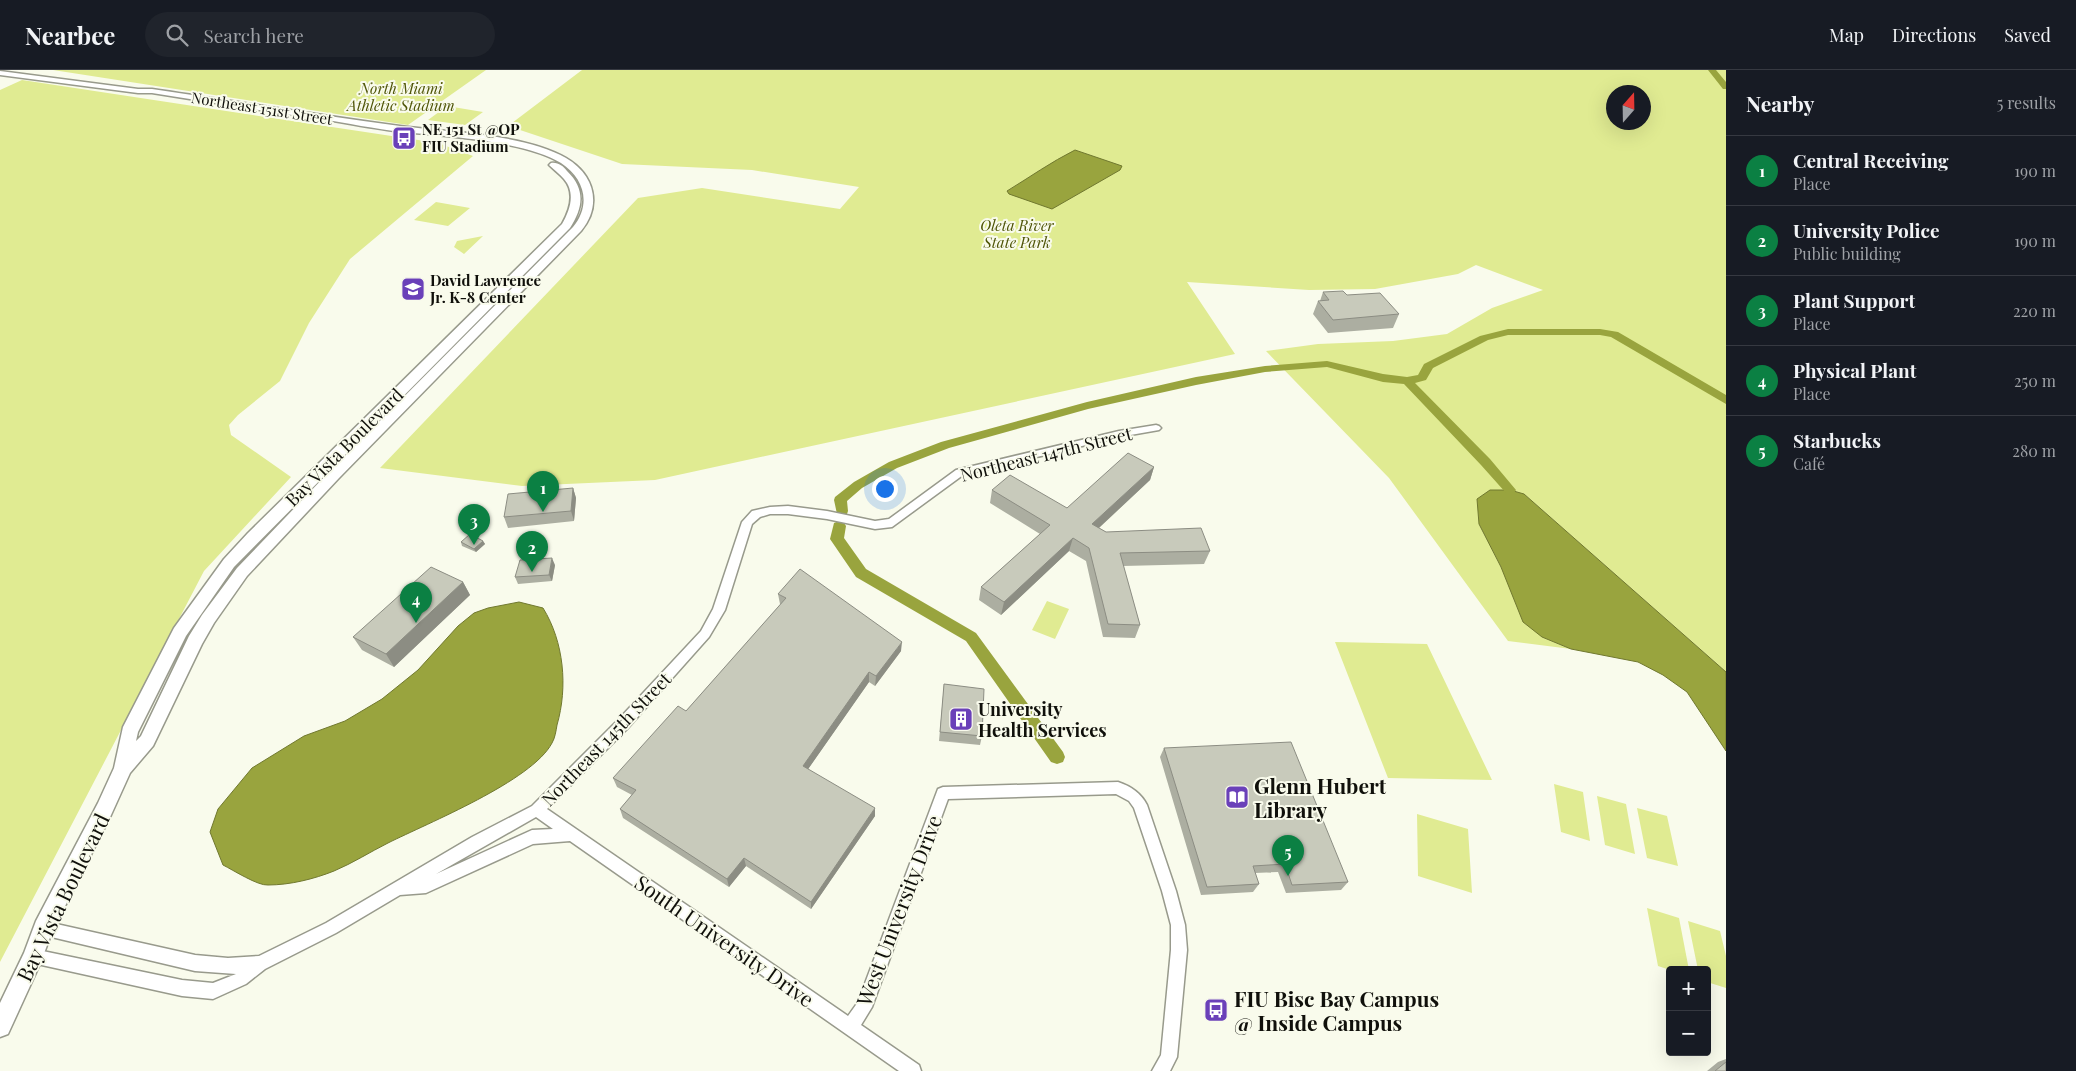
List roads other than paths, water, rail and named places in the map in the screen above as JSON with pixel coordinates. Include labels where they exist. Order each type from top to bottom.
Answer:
[{"type":"street","name":"Northeast 151st Street","points":[[19,70],[111,82],[146,88],[152,91]]},
{"type":"street","name":"Northeast 151st Street","points":[[0,73],[138,91],[152,91],[402,130],[421,130],[478,139],[534,148],[567,163]]},
{"type":"street","name":"Northeast 151st Street","points":[[402,130],[415,135],[508,150],[544,160]]},
{"type":"street","points":[[449,140],[478,139]]},
{"type":"street","name":"Bay Vista Boulevard","points":[[123,768],[128,732],[180,632],[229,563],[566,226],[575,209],[577,200],[573,184],[561,170],[544,160]]},
{"type":"street","name":"Bay Vista Boulevard","points":[[0,1026],[33,957],[43,928],[96,826],[123,768],[147,741],[208,619],[242,572],[313,496],[581,224],[589,207],[589,190],[585,179],[567,163]]},
{"type":"street","name":"Northeast 147th Street","points":[[747,522],[750,517],[757,513],[779,509],[817,513],[875,525],[885,525],[892,523],[960,472],[1119,434],[1156,428]]},
{"type":"street","name":"Northeast 145th Street","points":[[33,957],[182,988],[213,991],[241,979],[260,964],[331,928],[477,842],[537,810],[622,725],[705,634],[719,610],[747,522]]},
{"type":"street","name":"West University Drive","points":[[851,1026],[864,1007],[942,793],[1118,788],[1126,791],[1140,805],[1169,891],[1178,925],[1179,950],[1164,1064]]},
{"type":"street","name":"South University Drive","points":[[537,810],[851,1026],[913,1071]]},
{"type":"street","name":"Northeast 145th Street","points":[[394,891],[426,886],[532,837],[572,834]]},
{"type":"street","name":"Northeast 145th Street","points":[[43,928],[195,963],[228,966],[260,964]]},
{"type":"waterway","points":[[1712,70],[1726,87]]},
{"type":"waterway","points":[[1407,381],[1422,378],[1428,366],[1484,338],[1508,332],[1600,332],[1614,334],[1726,400]]},
{"type":"waterway","points":[[842,511],[840,500],[858,485],[893,465],[945,445],[1087,406],[1196,381],[1265,369],[1327,364],[1383,378],[1407,381]]},
{"type":"waterway","points":[[1407,381],[1432,409],[1498,475],[1510,490]]},
{"type":"waterway","points":[[839,526],[837,539],[861,573],[971,637],[1057,757]]},
{"type":"place","name":"NE 151 St @OP FIU Stadium","points":[[404,138]]},
{"type":"place","name":"David Lawrence Jr. K-8 Center","points":[[413,289]]},
{"type":"place","name":"Central Receiving","points":[[543,512]]},
{"type":"place","name":"Plant Support","points":[[474,545]]},
{"type":"place","name":"University Police","points":[[532,572]]},
{"type":"place","name":"Physical Plant","points":[[416,623]]},
{"type":"place","name":"University Health Services","points":[[961,719]]},
{"type":"place","name":"Glenn Hubert Library","points":[[1237,797]]},
{"type":"place","name":"Starbucks","points":[[1288,876]]},
{"type":"place","name":"FIU Bisc Bay Campus @ Inside Campus","points":[[1216,1010]]},
{"type":"park label","name":"North Miami Athletic Stadium","points":[[401,96]]},
{"type":"park label","name":"Oleta River State Park","points":[[1017,234]]}]
